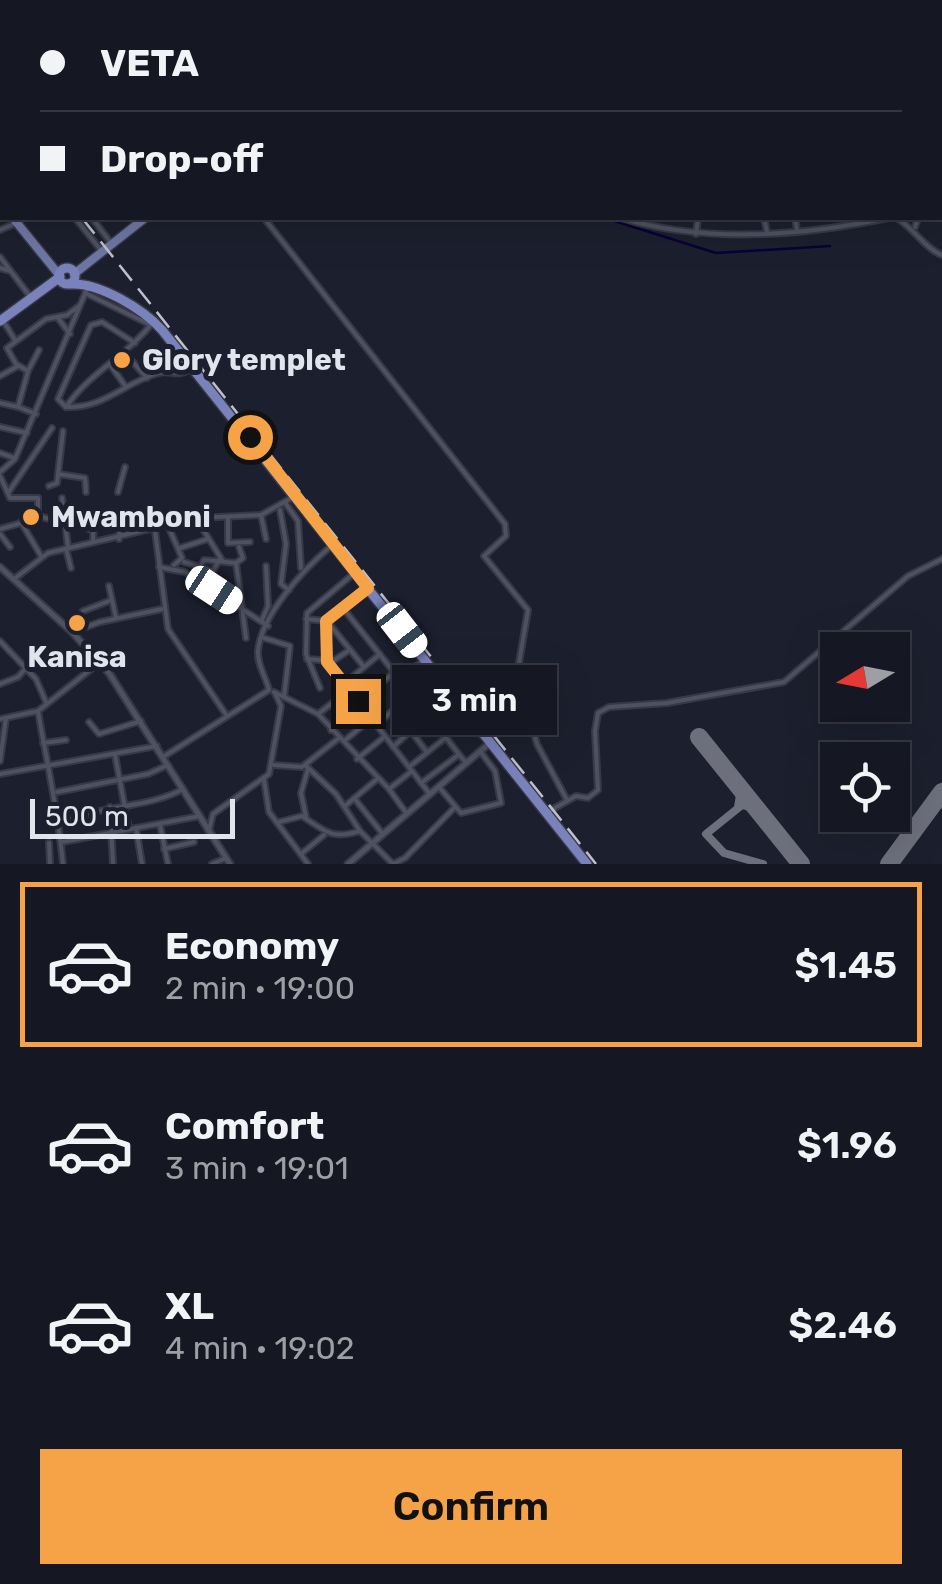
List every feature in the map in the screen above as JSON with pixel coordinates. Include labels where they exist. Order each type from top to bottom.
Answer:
[{"type":"highway","points":[[1,319],[50,286],[73,278],[153,323],[296,495],[587,864]]},
{"type":"main road","points":[[15,220],[51,264],[73,278],[101,250],[142,220]]},
{"type":"street","points":[[0,230],[15,220]]},
{"type":"street","points":[[78,220],[101,250]]},
{"type":"street","points":[[94,220],[111,243]]},
{"type":"street","points":[[266,220],[507,528],[506,536],[484,556],[528,610],[520,682],[537,744],[567,800]]},
{"type":"street","points":[[628,220],[696,234],[797,230],[868,220]]},
{"type":"street","points":[[696,234],[698,220]]},
{"type":"street","points":[[764,220],[766,232]]},
{"type":"street","points":[[795,220],[797,230]]},
{"type":"street","points":[[901,220],[915,228],[928,248],[942,255]]},
{"type":"street","points":[[915,228],[917,220]]},
{"type":"street","points":[[0,257],[32,299]]},
{"type":"street","points":[[0,268],[10,271]]},
{"type":"street","points":[[38,518],[38,498],[10,498],[0,474],[16,458],[70,334],[81,304],[73,278]]},
{"type":"street","points":[[0,352],[46,319],[58,318],[81,304]]},
{"type":"street","points":[[58,318],[70,334]]},
{"type":"street","points":[[1,319],[15,340]]},
{"type":"street","points":[[135,343],[102,322],[90,325],[58,399],[66,407],[87,407],[147,378],[189,369]]},
{"type":"street","points":[[66,407],[92,374],[110,366],[153,323]]},
{"type":"street","points":[[7,348],[18,366],[28,371]]},
{"type":"street","points":[[18,406],[28,371],[40,350]]},
{"type":"street","points":[[124,352],[147,378]]},
{"type":"street","points":[[0,376],[18,366]]},
{"type":"street","points":[[110,366],[126,387]]},
{"type":"street","points":[[0,404],[36,414]]},
{"type":"street","points":[[0,427],[27,433]]},
{"type":"street","points":[[8,493],[52,428]]},
{"type":"street","points":[[49,486],[57,483],[63,430]]},
{"type":"street","points":[[0,453],[16,458]]},
{"type":"street","points":[[118,492],[126,467]]},
{"type":"street","points":[[58,474],[85,478],[86,492]]},
{"type":"street","points":[[14,578],[41,556],[67,548],[155,531],[196,518],[261,515],[279,509],[296,495]]},
{"type":"street","points":[[62,498],[71,568]]},
{"type":"street","points":[[286,504],[298,521],[302,545],[299,565],[303,569]]},
{"type":"street","points":[[279,509],[286,544],[281,584],[288,590]]},
{"type":"street","points":[[93,542],[94,512]]},
{"type":"street","points":[[119,538],[121,512]]},
{"type":"street","points":[[261,515],[266,539]]},
{"type":"street","points":[[229,516],[224,537],[228,544],[250,542]]},
{"type":"street","points":[[10,548],[0,531],[38,518],[93,530]]},
{"type":"street","points":[[196,518],[220,560]]},
{"type":"street","points":[[21,522],[41,556]]},
{"type":"street","points":[[168,526],[182,560]]},
{"type":"street","points":[[155,531],[162,609],[168,629],[227,716]]},
{"type":"street","points":[[212,544],[224,537]]},
{"type":"street","points":[[180,548],[208,539]]},
{"type":"street","points":[[209,830],[214,814],[264,780],[272,765],[281,706],[258,654],[263,636],[288,590],[303,569],[333,544]]},
{"type":"street","points":[[199,569],[202,560],[236,563],[243,558],[238,546]]},
{"type":"street","points":[[546,813],[576,796],[588,798],[600,786],[594,731],[598,713],[610,707],[667,704],[784,682],[908,576],[942,559]]},
{"type":"street","points":[[160,566],[182,560]]},
{"type":"street","points":[[182,560],[199,569],[215,570],[220,560]]},
{"type":"street","points":[[236,563],[246,638]]},
{"type":"street","points":[[170,566],[268,626]]},
{"type":"street","points":[[261,621],[268,606],[266,566]]},
{"type":"street","points":[[0,567],[100,662],[228,861],[212,864]]},
{"type":"street","points":[[320,688],[307,659],[306,619],[310,608],[356,572]]},
{"type":"street","points":[[109,586],[109,601],[116,618]]},
{"type":"street","points":[[306,619],[326,621],[368,588]]},
{"type":"street","points":[[84,610],[109,601]]},
{"type":"street","points":[[344,608],[466,763]]},
{"type":"street","points":[[72,632],[162,609]]},
{"type":"street","points":[[326,621],[364,667]]},
{"type":"street","points":[[326,621],[327,662],[430,794]]},
{"type":"street","points":[[263,636],[290,646],[284,697]]},
{"type":"street","points":[[0,641],[26,666],[46,702]]},
{"type":"street","points":[[307,659],[327,662],[350,650]]},
{"type":"street","points":[[344,684],[380,654]]},
{"type":"street","points":[[331,730],[396,674],[408,673],[423,658]]},
{"type":"street","points":[[0,756],[3,718],[38,710],[100,662]]},
{"type":"street","points":[[0,684],[18,677],[26,666]]},
{"type":"street","points":[[318,714],[349,690]]},
{"type":"street","points":[[163,756],[272,691]]},
{"type":"street","points":[[272,691],[318,714],[356,759],[389,789],[407,814]]},
{"type":"street","points":[[376,725],[412,694]]},
{"type":"street","points":[[38,710],[47,769],[57,792],[64,864]]},
{"type":"street","points":[[393,747],[428,716]]},
{"type":"street","points":[[272,765],[306,767],[372,719]]},
{"type":"street","points":[[89,722],[99,734],[140,721]]},
{"type":"street","points":[[411,731],[427,753]]},
{"type":"street","points":[[356,759],[385,736]]},
{"type":"street","points":[[389,789],[446,738]]},
{"type":"street","points":[[43,742],[66,740]]},
{"type":"street","points":[[348,864],[491,742]]},
{"type":"street","points":[[0,774],[47,769],[157,746]]},
{"type":"street","points":[[439,786],[465,814],[502,803],[495,772],[480,751]]},
{"type":"street","points":[[421,783],[459,754]]},
{"type":"street","points":[[115,756],[123,804],[142,864]]},
{"type":"street","points":[[57,792],[120,780],[168,765]]},
{"type":"street","points":[[306,767],[345,806],[360,831],[375,841],[395,864],[455,806]]},
{"type":"street","points":[[306,767],[301,793],[306,818],[324,835],[341,837],[360,831]]},
{"type":"street","points":[[345,806],[378,779]]},
{"type":"street","points":[[264,780],[269,812],[308,864]]},
{"type":"street","points":[[257,785],[266,790]]},
{"type":"street","points":[[60,824],[86,810],[184,789]]},
{"type":"street","points":[[354,798],[383,834]]},
{"type":"street","points":[[110,807],[113,864]]},
{"type":"street","points":[[61,842],[200,816]]},
{"type":"street","points":[[279,822],[306,818]]},
{"type":"street","points":[[160,824],[168,864]]},
{"type":"street","points":[[300,854],[324,835]]},
{"type":"street","points":[[164,848],[194,842]]},
{"type":"street","points":[[48,843],[50,864]]},
{"type":"waterway","points":[[611,220],[716,253],[830,246]]},
{"type":"taxiway","points":[[738,807],[741,789]]},
{"type":"taxiway","points":[[757,809],[742,805],[706,834],[724,853],[763,864]]},
{"type":"taxiway","points":[[797,859],[798,864]]},
{"type":"runway","points":[[699,737],[801,864]]},
{"type":"runway","points":[[889,864],[942,792]]},
{"type":"railway","points":[[84,220],[596,864]]},
{"type":"place","name":"Glory templet","points":[[122,360]]},
{"type":"place","name":"Mwamboni","points":[[31,517]]},
{"type":"place","name":"Kanisa","points":[[77,623]]},
{"type":"route","points":[[250,437],[368,588],[326,621],[327,662],[358,701]]}]
